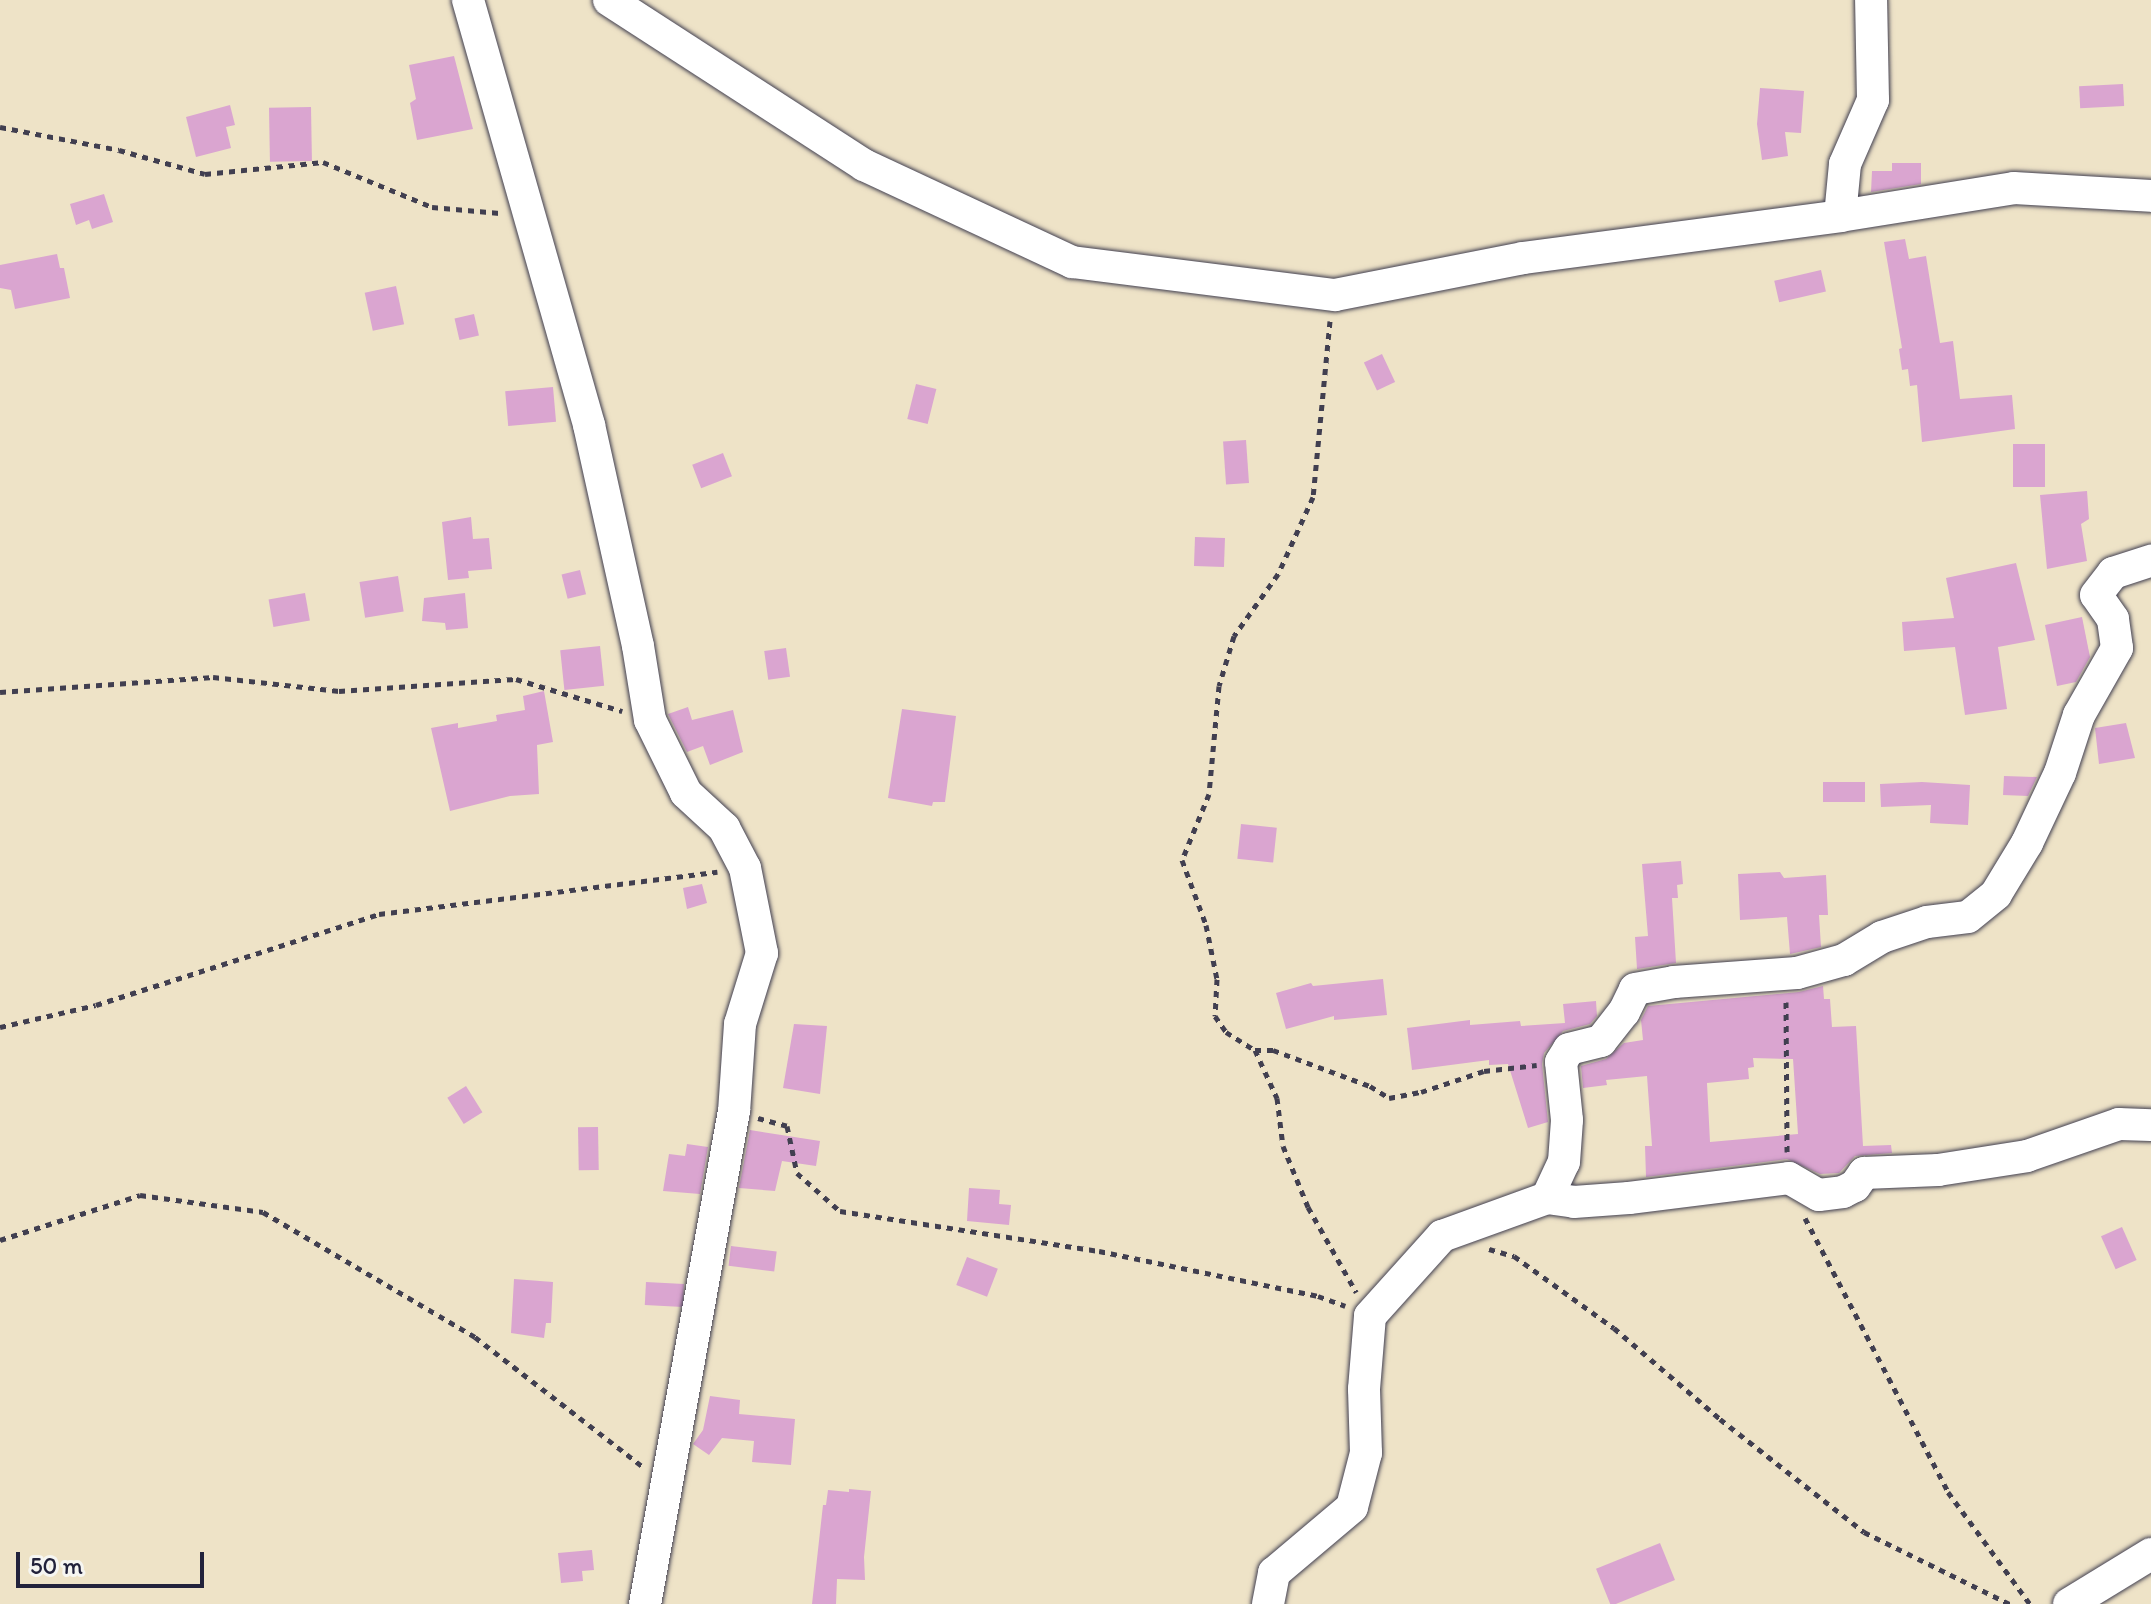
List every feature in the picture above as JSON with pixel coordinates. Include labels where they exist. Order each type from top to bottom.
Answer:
[{"type":"street","points":[[468,0],[589,425],[638,646],[650,720],[686,793],[724,828],[745,868],[762,953],[740,1024],[734,1111],[645,1604]]},
{"type":"street","points":[[609,0],[864,165],[1072,262],[1335,295],[1523,258],[1840,216],[2014,188],[2151,196]]},
{"type":"street","points":[[1840,216],[1845,164],[1873,100],[1871,0]]},
{"type":"street","points":[[1547,1198],[1564,1162],[1567,1120],[1561,1062],[1569,1049],[1601,1041],[1624,1012],[1635,989],[1674,982],[1784,973],[1844,960],[1882,937],[1927,922],[1968,917],[1996,894],[2027,843],[2060,773],[2079,715],[2117,648],[2113,619],[2096,595],[2113,573],[2151,561]]},
{"type":"street","points":[[1268,1604],[1274,1573],[1352,1507],[1366,1453],[1364,1389],[1370,1316],[1442,1236],[1547,1198],[1574,1202],[1629,1198],[1789,1178],[1819,1195],[1843,1192],[1855,1186],[1864,1173],[1938,1170],[2027,1156],[2119,1124],[2151,1125]]},
{"type":"street","points":[[2069,1604],[2151,1554]]},
{"type":"path","points":[[0,127],[119,150],[205,174],[323,162],[432,207],[529,216]]},
{"type":"path","points":[[1335,295],[1328,331],[1313,497],[1278,574],[1234,636],[1219,686],[1209,794],[1182,860],[1206,925],[1217,979],[1215,1016],[1226,1032],[1255,1050],[1273,1050],[1370,1086],[1389,1098],[1421,1092],[1484,1071],[1561,1062]]},
{"type":"path","points":[[0,692],[213,677],[339,691],[516,679],[650,720]]},
{"type":"path","points":[[0,1027],[96,1005],[379,914],[745,868]]},
{"type":"path","points":[[1784,973],[1789,1178],[1795,1198],[1948,1492],[2030,1604]]},
{"type":"path","points":[[1255,1050],[1277,1098],[1283,1146],[1308,1207],[1370,1316]]},
{"type":"path","points":[[734,1111],[787,1126],[797,1173],[840,1211],[1099,1251],[1318,1296],[1370,1316]]},
{"type":"path","points":[[0,1240],[140,1195],[263,1212],[475,1337],[666,1485]]},
{"type":"path","points":[[1485,1248],[1514,1256],[1614,1328],[1720,1419],[1864,1532],[2010,1604]]},
{"type":"building","points":[[454,56],[473,129],[417,140],[410,103],[416,99],[409,65]]},
{"type":"building","points":[[2123,84],[2124,106],[2080,108],[2079,86]]},
{"type":"building","points":[[1760,88],[1804,91],[1801,133],[1785,132],[1788,156],[1762,160],[1757,124]]},
{"type":"building","points":[[230,105],[235,125],[226,127],[231,148],[196,157],[186,117]]},
{"type":"building","points":[[311,107],[312,161],[270,162],[269,108]]},
{"type":"building","points":[[1892,163],[1921,163],[1921,184],[1871,192],[1872,171],[1892,171]]},
{"type":"building","points":[[104,194],[113,222],[92,229],[89,220],[76,225],[70,204]]},
{"type":"building","points":[[1905,239],[1909,259],[1926,256],[1940,343],[1953,341],[1960,399],[2012,395],[2015,429],[1922,442],[1917,385],[1910,386],[1908,369],[1902,370],[1899,349],[1902,348],[1884,242]]},
{"type":"building","points":[[57,254],[60,268],[64,268],[70,298],[15,309],[11,290],[0,288],[0,265]]},
{"type":"building","points":[[1821,270],[1826,291],[1779,302],[1774,281]]},
{"type":"building","points":[[396,286],[404,324],[373,331],[365,293]]},
{"type":"building","points":[[474,314],[479,335],[459,340],[455,318]]},
{"type":"building","points":[[1382,354],[1395,382],[1377,391],[1364,362]]},
{"type":"building","points":[[916,384],[936,389],[928,424],[907,419]]},
{"type":"building","points":[[553,387],[556,422],[508,426],[505,391]]},
{"type":"building","points":[[1246,440],[1249,483],[1226,484],[1223,442]]},
{"type":"building","points":[[2013,444],[2045,444],[2045,487],[2013,487]]},
{"type":"building","points":[[723,453],[732,476],[701,488],[692,465]]},
{"type":"building","points":[[2087,491],[2089,519],[2081,524],[2087,561],[2047,569],[2040,495]]},
{"type":"building","points":[[471,517],[473,539],[489,538],[492,569],[468,571],[469,578],[448,580],[442,522]]},
{"type":"building","points":[[1195,537],[1225,538],[1224,567],[1194,566]]},
{"type":"building","points":[[2016,563],[2035,640],[1998,647],[2007,709],[1965,715],[1955,647],[1904,651],[1902,622],[1954,618],[1946,578]]},
{"type":"building","points":[[580,570],[586,594],[568,599],[562,575]]},
{"type":"building","points":[[398,576],[404,612],[365,618],[359,582]]},
{"type":"building","points":[[305,593],[310,621],[273,627],[269,599]]},
{"type":"building","points":[[465,593],[468,628],[446,630],[445,623],[422,621],[424,598]]},
{"type":"building","points":[[2082,617],[2090,657],[2076,682],[2057,686],[2045,625]]},
{"type":"building","points":[[600,646],[604,686],[564,690],[560,650]]},
{"type":"building","points":[[786,648],[790,677],[768,680],[764,651]]},
{"type":"building","points":[[544,691],[553,742],[537,745],[539,794],[510,796],[450,811],[431,728],[458,723],[458,728],[497,721],[496,715],[525,710],[523,696]]},
{"type":"building","points":[[688,707],[692,720],[733,710],[743,752],[710,765],[703,746],[687,752],[668,714]]},
{"type":"building","points":[[902,709],[956,716],[945,802],[933,802],[932,806],[888,798]]},
{"type":"building","points":[[2126,723],[2135,758],[2099,764],[2095,728]]},
{"type":"building","points":[[2004,776],[2037,777],[2028,796],[2003,795]]},
{"type":"building","points":[[1823,782],[1865,782],[1865,802],[1823,802]]},
{"type":"building","points":[[1922,782],[1970,785],[1968,825],[1930,823],[1931,805],[1881,807],[1880,784]]},
{"type":"building","points":[[1241,824],[1277,828],[1273,863],[1237,859]]},
{"type":"building","points":[[1681,861],[1683,884],[1677,885],[1678,898],[1672,898],[1676,963],[1637,969],[1635,937],[1648,936],[1642,864]]},
{"type":"building","points":[[1780,872],[1784,878],[1826,875],[1828,915],[1819,915],[1821,947],[1790,954],[1787,917],[1740,920],[1738,874]]},
{"type":"building","points":[[702,884],[707,903],[687,909],[683,888]]},
{"type":"building","points":[[1383,979],[1387,1015],[1334,1020],[1334,1016],[1286,1029],[1276,993],[1311,983],[1313,986]]},
{"type":"building","points":[[1823,986],[1824,999],[1830,999],[1832,1027],[1856,1026],[1863,1146],[1891,1145],[1892,1153],[1855,1156],[1839,1173],[1820,1174],[1787,1159],[1646,1177],[1645,1146],[1652,1146],[1647,1076],[1606,1080],[1607,1085],[1583,1088],[1581,1066],[1606,1059],[1624,1043],[1643,1040],[1641,1020],[1648,1006],[1799,992]],"holes":[[[1753,1058],[1793,1059],[1798,1134],[1710,1142],[1707,1083],[1749,1079],[1748,1068],[1754,1067]]]},
{"type":"building","points":[[1596,1001],[1597,1016],[1590,1024],[1563,1031],[1544,1053],[1542,1064],[1548,1122],[1528,1128],[1508,1064],[1489,1065],[1489,1060],[1412,1070],[1407,1028],[1470,1020],[1470,1025],[1520,1021],[1521,1026],[1565,1023],[1563,1004]]},
{"type":"building","points":[[794,1024],[827,1026],[820,1094],[783,1088]]},
{"type":"building","points":[[466,1086],[482,1112],[464,1124],[447,1098]]},
{"type":"building","points":[[578,1127],[598,1127],[599,1170],[579,1170]]},
{"type":"building","points":[[750,1130],[820,1141],[816,1166],[782,1161],[775,1191],[739,1188]]},
{"type":"building","points":[[687,1144],[708,1147],[700,1194],[663,1191],[669,1154],[685,1156]]},
{"type":"building","points":[[969,1188],[1000,1190],[999,1204],[1011,1205],[1009,1225],[967,1221]]},
{"type":"building","points":[[2122,1227],[2137,1260],[2116,1269],[2101,1236]]},
{"type":"building","points":[[731,1246],[777,1252],[774,1271],[729,1266]]},
{"type":"building","points":[[967,1257],[998,1269],[987,1297],[956,1285]]},
{"type":"building","points":[[514,1279],[553,1282],[551,1323],[546,1323],[544,1338],[511,1333]]},
{"type":"building","points":[[646,1282],[684,1284],[683,1307],[645,1305]]},
{"type":"building","points":[[710,1396],[740,1400],[739,1414],[795,1419],[791,1465],[752,1462],[754,1441],[722,1438],[709,1455],[693,1444],[703,1430]]},
{"type":"building","points":[[849,1489],[871,1491],[864,1557],[865,1580],[837,1579],[836,1604],[812,1604],[823,1505],[826,1505],[828,1490],[849,1492]]},
{"type":"building","points":[[1660,1543],[1675,1580],[1610,1604],[1596,1569]]},
{"type":"building","points":[[592,1550],[594,1570],[582,1571],[583,1581],[561,1583],[558,1553]]}]
